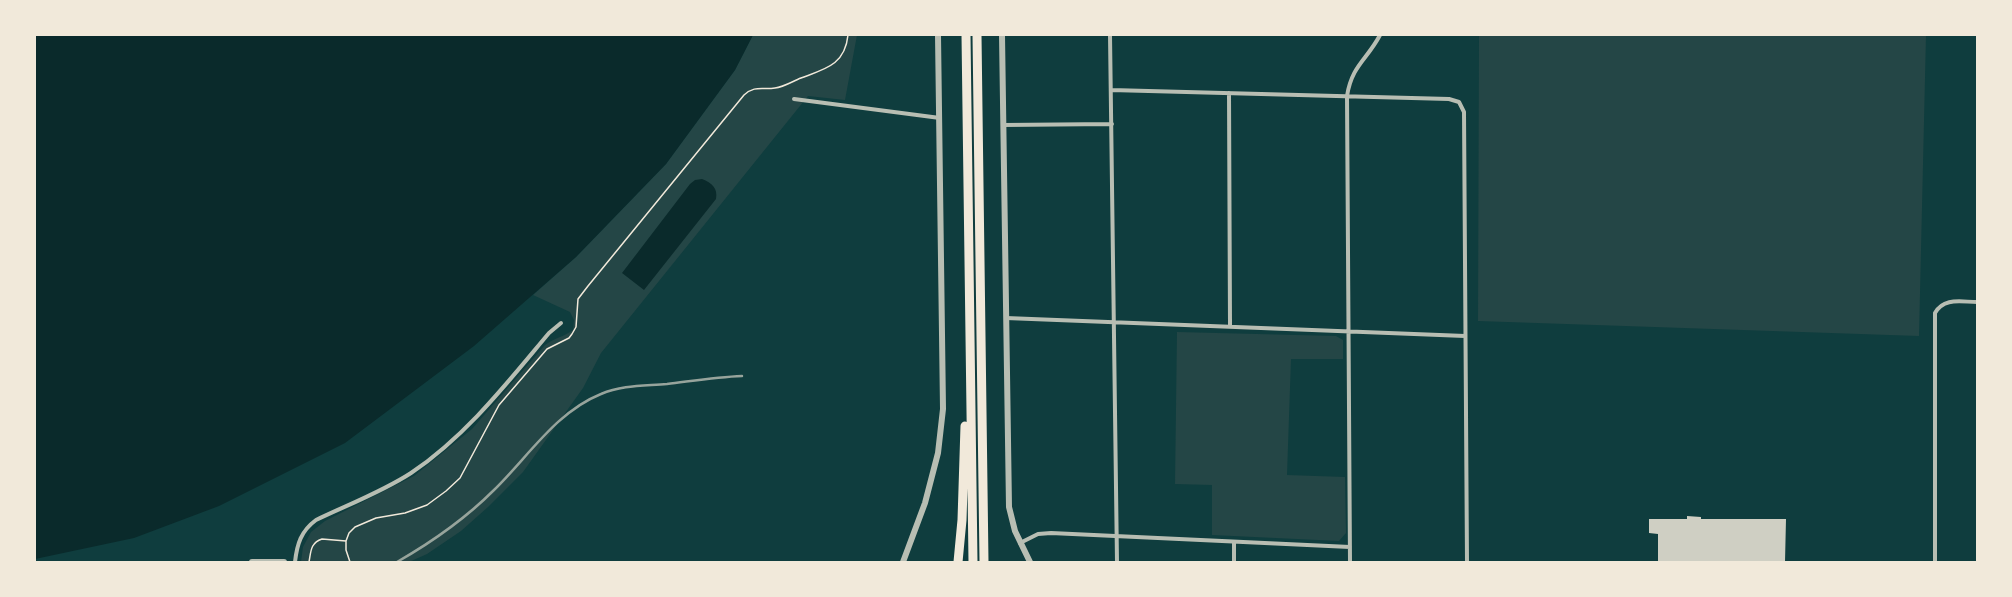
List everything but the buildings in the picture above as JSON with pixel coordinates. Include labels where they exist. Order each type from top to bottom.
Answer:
[{"type":"highway","points":[[966,35],[973,562]]},
{"type":"highway","points":[[976,35],[984,562]]},
{"type":"highway","points":[[958,562],[970,373]]},
{"type":"highway","points":[[982,451],[990,562]]},
{"type":"street","points":[[902,562],[925,503],[938,453],[942,422],[944,387],[938,35]]},
{"type":"street","points":[[1002,35],[1009,507],[1015,531],[1030,562]]},
{"type":"street","points":[[1110,35],[1117,562]]},
{"type":"street","points":[[1350,562],[1346,96],[1349,81],[1357,66],[1372,50],[1380,35]]},
{"type":"street","points":[[1111,90],[1449,99],[1459,102],[1464,112],[1467,562]]},
{"type":"street","points":[[1229,93],[1230,326]]},
{"type":"street","points":[[794,99],[940,118]]},
{"type":"street","points":[[1003,125],[1112,124]]},
{"type":"street","points":[[1935,562],[1935,313],[1939,306],[1946,302],[1977,302]]},
{"type":"street","points":[[1006,318],[1465,336]]},
{"type":"street","points":[[295,562],[299,540],[309,526],[316,520],[410,474],[439,452],[468,427],[549,333],[561,323]]},
{"type":"street","points":[[1020,543],[1038,534],[1051,533],[1350,547]]},
{"type":"street","points":[[1234,542],[1234,562]]},
{"type":"street","points":[[252,562],[284,562]]},
{"type":"path","points":[[724,117],[750,90],[758,87],[774,88],[827,69],[837,61],[844,51],[848,35]]},
{"type":"path","points":[[309,562],[312,546],[322,539],[346,541],[346,550],[350,562]]},
{"type":"shaded area","points":[[35,35],[753,35],[735,70],[666,164],[576,257],[474,346],[345,443],[219,506],[134,538],[35,559]]},
{"type":"shaded area","points":[[753,35],[857,35],[845,100],[808,96],[601,353],[583,388],[523,472],[488,507],[461,531],[427,554],[409,562],[301,562],[303,547],[311,532],[325,521],[414,476],[472,429],[545,345],[573,330],[574,320],[570,312],[533,295],[576,257],[666,164],[735,70]]},
{"type":"shaded area","points":[[1479,35],[1926,35],[1919,336],[1478,321]]},
{"type":"shaded area","points":[[702,179],[714,186],[716,199],[644,290],[622,273],[690,184],[695,180]]},
{"type":"shaded area","points":[[1177,332],[1336,336],[1343,340],[1343,359],[1291,359],[1287,475],[1345,477],[1346,533],[1339,541],[1212,535],[1212,485],[1175,484]]},
{"type":"railway","points":[[397,562],[436,538],[472,510],[507,477],[543,436],[570,412],[585,402],[601,394],[625,387],[742,376]]}]
